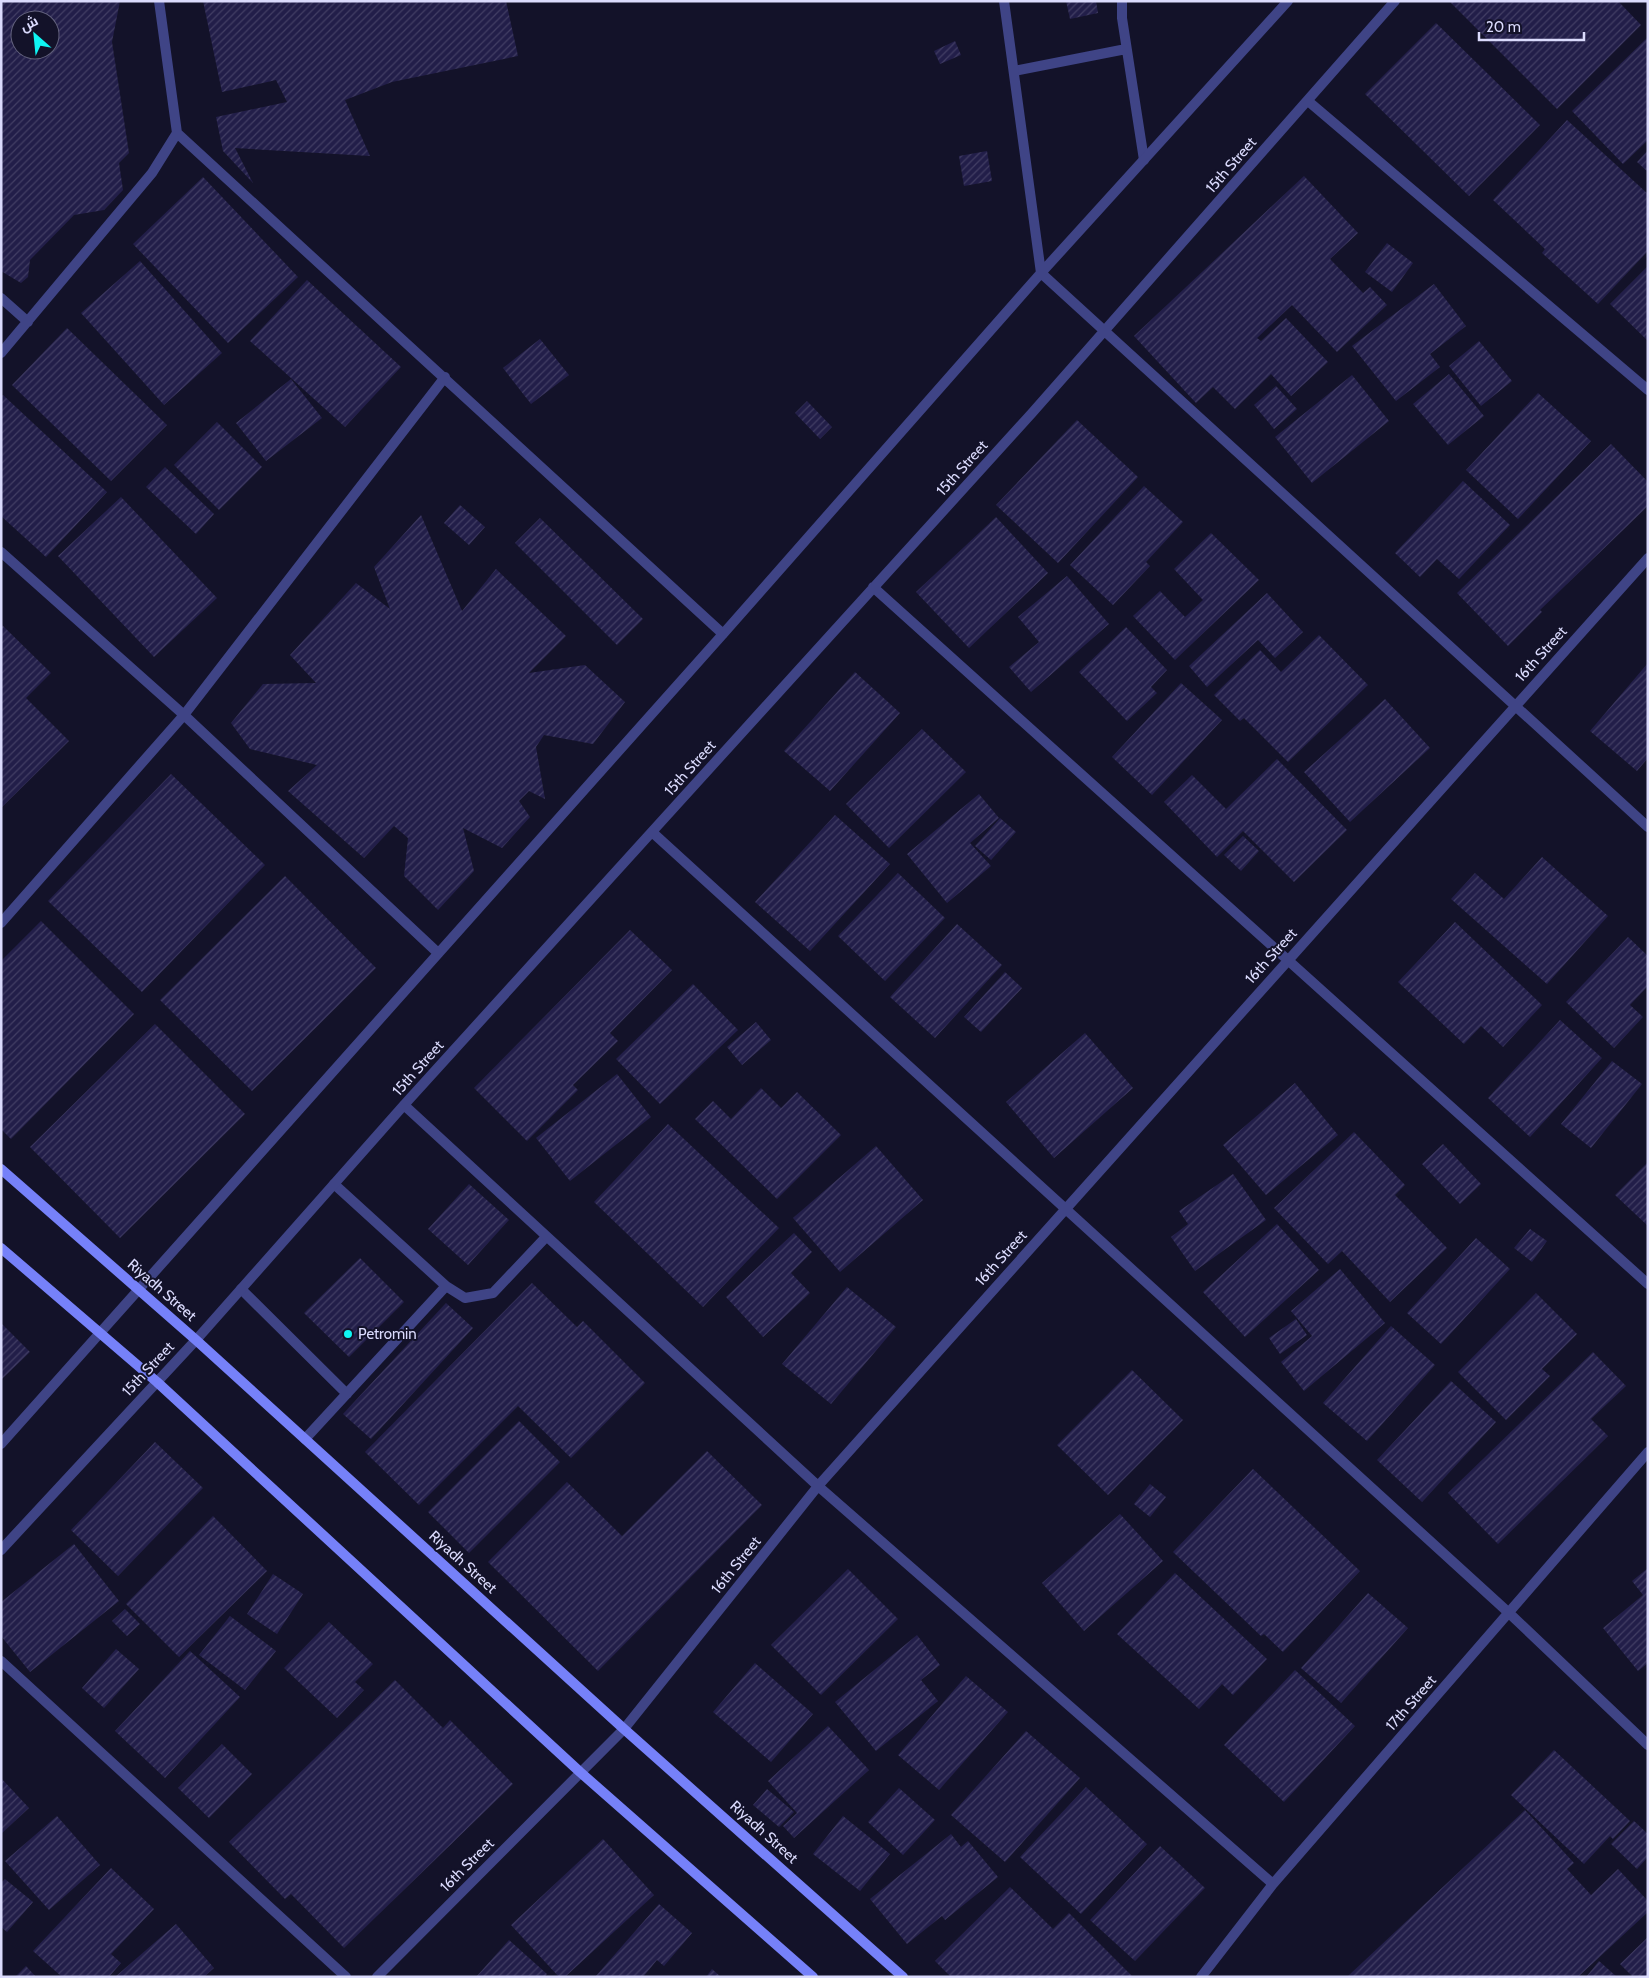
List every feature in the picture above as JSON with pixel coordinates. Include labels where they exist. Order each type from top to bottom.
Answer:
[{"type":"main road","name":"Riyadh Street","points":[[1,1170],[196,1340],[624,1729],[903,1977]]},
{"type":"main road","points":[[1,1248],[157,1382],[580,1772],[813,1977]]},
{"type":"street","points":[[1,353],[152,173],[177,133],[159,1]]},
{"type":"street","points":[[1004,1],[1041,273],[1648,827]]},
{"type":"street","points":[[1122,1],[1126,49],[1144,160]]},
{"type":"street","points":[[1,1444],[723,634],[1041,273],[1288,1]]},
{"type":"street","name":"15th Street","points":[[1,1550],[196,1340],[404,1105],[1104,331],[1395,1]]},
{"type":"street","points":[[1014,71],[1126,49]]},
{"type":"street","points":[[1308,101],[1648,390]]},
{"type":"street","points":[[177,133],[723,634]]},
{"type":"street","points":[[1,298],[28,322]]},
{"type":"street","points":[[1,923],[184,715],[445,377]]},
{"type":"street","points":[[1,552],[184,715],[438,953]]},
{"type":"street","name":"16th Street","points":[[377,1977],[624,1729],[818,1486],[1648,558]]},
{"type":"street","points":[[873,587],[1648,1284]]},
{"type":"street","points":[[652,832],[1509,1613],[1648,1745]]},
{"type":"street","points":[[404,1105],[818,1486],[1273,1884]]},
{"type":"street","points":[[334,1184],[446,1286],[465,1298],[493,1294],[546,1236]]},
{"type":"street","points":[[306,1440],[446,1286]]},
{"type":"street","points":[[240,1289],[347,1394]]},
{"type":"street","name":"17th Street","points":[[1200,1977],[1273,1884],[1648,1452]]},
{"type":"street","points":[[1,1661],[346,1977]]},
{"type":"building","points":[[1,1],[120,1],[112,42],[129,153],[119,163],[123,190],[104,210],[74,215],[30,260],[28,277],[21,283],[1,271]]},
{"type":"building","points":[[203,1],[506,1],[518,56],[392,82],[345,100],[370,156],[235,148],[253,183],[223,151],[216,117],[287,102],[276,80],[222,92]]},
{"type":"building","points":[[1066,1],[1096,1],[1098,13],[1070,19]]},
{"type":"building","points":[[1449,1],[1618,1],[1641,25],[1557,109]]},
{"type":"building","points":[[1436,23],[1540,125],[1469,196],[1365,94]]},
{"type":"building","points":[[1648,37],[1648,140],[1623,164],[1572,111]]},
{"type":"building","points":[[955,41],[961,55],[940,64],[934,51]]},
{"type":"building","points":[[1567,120],[1648,194],[1648,251],[1598,304],[1542,253],[1545,249],[1493,200]]},
{"type":"building","points":[[1648,150],[1648,172],[1637,162]]},
{"type":"building","points":[[987,151],[992,181],[964,186],[959,156]]},
{"type":"building","points":[[1304,176],[1358,233],[1330,259],[1363,293],[1370,287],[1387,305],[1337,352],[1292,305],[1257,338],[1261,341],[1286,318],[1328,362],[1291,396],[1271,374],[1235,409],[1213,387],[1196,403],[1134,336]]},
{"type":"building","points":[[203,177],[298,277],[228,343],[133,244]]},
{"type":"building","points":[[1387,243],[1413,263],[1392,292],[1365,272]]},
{"type":"building","points":[[140,261],[222,353],[164,405],[81,313]]},
{"type":"building","points":[[1648,266],[1648,341],[1610,304]]},
{"type":"building","points":[[307,280],[401,367],[345,427],[250,341]]},
{"type":"building","points":[[1434,284],[1466,326],[1430,354],[1440,367],[1396,401],[1352,346]]},
{"type":"building","points":[[67,328],[167,425],[111,481],[12,385]]},
{"type":"building","points":[[540,339],[569,375],[531,404],[503,368]]},
{"type":"building","points":[[1479,341],[1512,381],[1481,406],[1449,366]]},
{"type":"building","points":[[1449,374],[1484,416],[1448,445],[1413,404]]},
{"type":"building","points":[[1352,375],[1389,421],[1312,483],[1275,437]]},
{"type":"building","points":[[291,379],[322,418],[266,461],[236,423]]},
{"type":"building","points":[[1276,386],[1297,409],[1274,429],[1254,405]]},
{"type":"building","points":[[1538,393],[1591,441],[1518,519],[1466,470]]},
{"type":"building","points":[[3,395],[107,492],[46,557],[1,516],[1,397]]},
{"type":"building","points":[[807,401],[832,427],[820,439],[795,413]]},
{"type":"building","points":[[1077,420],[1138,477],[1058,563],[996,505]]},
{"type":"building","points":[[217,422],[262,467],[219,510],[174,465]]},
{"type":"building","points":[[1611,444],[1648,482],[1648,506],[1540,610],[1542,612],[1508,646],[1457,593]]},
{"type":"building","points":[[165,467],[214,514],[196,534],[146,487]]},
{"type":"building","points":[[1463,481],[1510,525],[1459,579],[1437,559],[1420,577],[1395,553]]},
{"type":"building","points":[[1144,486],[1183,522],[1146,562],[1150,566],[1113,605],[1070,565]]},
{"type":"building","points":[[121,497],[217,598],[154,657],[58,556]]},
{"type":"building","points":[[460,505],[485,527],[469,545],[444,523]]},
{"type":"building","points":[[421,515],[462,611],[496,569],[566,636],[529,673],[585,665],[625,702],[593,744],[544,735],[536,747],[545,799],[529,791],[519,801],[530,817],[502,848],[463,828],[474,871],[438,910],[404,876],[408,838],[394,826],[364,858],[288,791],[317,765],[250,749],[231,723],[263,684],[316,683],[290,655],[356,583],[390,609],[374,567]]},
{"type":"building","points":[[996,517],[1048,573],[969,648],[916,592]]},
{"type":"building","points":[[540,518],[643,619],[617,645],[515,543]]},
{"type":"building","points":[[1211,533],[1259,580],[1175,660],[1133,616],[1160,591],[1185,617],[1203,600],[1174,569]]},
{"type":"building","points":[[1067,576],[1109,624],[1031,692],[1009,667],[1039,642],[1018,617]]},
{"type":"building","points":[[1267,593],[1303,632],[1275,658],[1258,640],[1207,687],[1189,666]]},
{"type":"building","points":[[1,624],[51,673],[26,698],[69,741],[1,808]]},
{"type":"building","points":[[1126,627],[1167,670],[1151,687],[1157,693],[1127,721],[1079,672]]},
{"type":"building","points":[[1319,635],[1368,685],[1288,762],[1244,718],[1240,721],[1214,695],[1260,650],[1281,672]]},
{"type":"building","points":[[1648,663],[1648,758],[1637,771],[1590,731]]},
{"type":"building","points":[[855,672],[900,713],[830,791],[784,751]]},
{"type":"building","points":[[1181,683],[1222,720],[1152,795],[1112,757]]},
{"type":"building","points":[[1385,699],[1430,748],[1350,822],[1304,772]]},
{"type":"building","points":[[922,729],[966,772],[889,848],[846,804]]},
{"type":"building","points":[[1277,759],[1347,830],[1294,882],[1243,831],[1217,857],[1164,802],[1192,775],[1226,809]]},
{"type":"building","points":[[171,774],[265,865],[142,992],[48,901]]},
{"type":"building","points":[[979,794],[999,818],[970,843],[991,866],[947,903],[907,854]]},
{"type":"building","points":[[835,815],[890,864],[810,951],[755,902]]},
{"type":"building","points":[[1000,818],[1016,832],[991,860],[975,846]]},
{"type":"building","points":[[1243,836],[1259,851],[1241,871],[1224,855]]},
{"type":"building","points":[[1542,857],[1608,916],[1547,984],[1451,899],[1475,873],[1504,899]]},
{"type":"building","points":[[898,873],[945,918],[885,981],[838,936]]},
{"type":"building","points":[[285,876],[376,968],[252,1091],[160,1000]]},
{"type":"building","points":[[41,921],[134,1014],[11,1139],[1,1129],[1,961]]},
{"type":"building","points":[[1455,922],[1542,1005],[1503,1047],[1481,1026],[1464,1044],[1398,982]]},
{"type":"building","points":[[957,924],[1002,965],[935,1038],[890,997]]},
{"type":"building","points":[[630,930],[672,970],[610,1033],[618,1041],[573,1085],[578,1090],[527,1141],[474,1088]]},
{"type":"building","points":[[1628,937],[1648,956],[1648,986],[1630,1005],[1643,1017],[1614,1048],[1566,1002]]},
{"type":"building","points":[[1005,972],[1022,988],[981,1032],[964,1017]]},
{"type":"building","points":[[693,984],[738,1030],[660,1104],[616,1059]]},
{"type":"building","points":[[1560,1020],[1602,1058],[1530,1137],[1488,1098]]},
{"type":"building","points":[[756,1022],[771,1040],[742,1065],[727,1047]]},
{"type":"building","points":[[155,1024],[245,1114],[120,1238],[30,1147]]},
{"type":"building","points":[[1085,1033],[1133,1088],[1054,1158],[1006,1102]]},
{"type":"building","points":[[1612,1061],[1642,1084],[1591,1148],[1561,1124]]},
{"type":"building","points":[[617,1074],[651,1117],[570,1181],[536,1138]]},
{"type":"building","points":[[1295,1083],[1338,1135],[1266,1195],[1223,1145]]},
{"type":"building","points":[[761,1088],[781,1108],[797,1092],[841,1135],[777,1199],[695,1119],[713,1101],[731,1119]]},
{"type":"building","points":[[668,1124],[779,1228],[703,1307],[594,1202]]},
{"type":"building","points":[[1354,1132],[1405,1185],[1395,1195],[1447,1248],[1390,1302],[1342,1251],[1328,1264],[1274,1208]]},
{"type":"building","points":[[1443,1144],[1481,1184],[1460,1204],[1422,1164]]},
{"type":"building","points":[[876,1146],[923,1200],[840,1272],[793,1218]]},
{"type":"building","points":[[1648,1162],[1648,1226],[1615,1195]]},
{"type":"building","points":[[1233,1174],[1266,1220],[1195,1271],[1171,1237],[1188,1224],[1179,1211]]},
{"type":"building","points":[[469,1184],[509,1220],[468,1265],[428,1229]]},
{"type":"building","points":[[1277,1224],[1319,1270],[1245,1337],[1203,1292]]},
{"type":"building","points":[[1530,1229],[1547,1241],[1532,1262],[1514,1248]]},
{"type":"building","points":[[794,1233],[812,1252],[791,1273],[810,1293],[763,1337],[726,1297]]},
{"type":"building","points":[[1476,1238],[1510,1269],[1441,1344],[1407,1313]]},
{"type":"building","points":[[360,1258],[404,1302],[349,1357],[304,1313]]},
{"type":"building","points":[[1340,1269],[1385,1323],[1304,1391],[1281,1362],[1312,1336],[1291,1311]]},
{"type":"building","points":[[532,1283],[577,1327],[583,1321],[645,1383],[571,1458],[518,1406],[419,1505],[365,1452]]},
{"type":"building","points":[[847,1287],[896,1327],[831,1404],[782,1364]]},
{"type":"building","points":[[1536,1293],[1577,1334],[1542,1369],[1550,1376],[1506,1420],[1458,1372]]},
{"type":"building","points":[[446,1303],[473,1328],[371,1439],[343,1414]]},
{"type":"building","points":[[1296,1319],[1307,1335],[1280,1354],[1269,1338]]},
{"type":"building","points":[[1,1323],[30,1352],[1,1380]]},
{"type":"building","points":[[1391,1326],[1435,1365],[1367,1441],[1323,1403]]},
{"type":"building","points":[[1593,1352],[1626,1386],[1591,1419],[1608,1436],[1498,1544],[1448,1493]]},
{"type":"building","points":[[1132,1370],[1183,1420],[1108,1495],[1057,1445]]},
{"type":"building","points":[[1451,1381],[1496,1422],[1422,1502],[1377,1460]]},
{"type":"building","points":[[519,1421],[560,1462],[469,1553],[428,1512]]},
{"type":"building","points":[[155,1442],[203,1488],[118,1576],[71,1530]]},
{"type":"building","points":[[707,1451],[762,1505],[598,1671],[488,1562],[567,1482],[622,1536]]},
{"type":"building","points":[[1253,1469],[1360,1571],[1283,1652],[1264,1634],[1261,1636],[1173,1552]]},
{"type":"building","points":[[1150,1484],[1166,1497],[1150,1517],[1134,1504]]},
{"type":"building","points":[[1120,1514],[1163,1561],[1084,1631],[1042,1583]]},
{"type":"building","points":[[213,1516],[267,1571],[179,1657],[126,1604]]},
{"type":"building","points":[[74,1544],[119,1601],[30,1672],[1,1636],[1,1602]]},
{"type":"building","points":[[1648,1568],[1648,1663],[1638,1671],[1603,1628],[1643,1595],[1632,1581]]},
{"type":"building","points":[[848,1569],[898,1619],[821,1695],[771,1645]]},
{"type":"building","points":[[1175,1573],[1267,1659],[1233,1695],[1222,1684],[1199,1709],[1117,1634]]},
{"type":"building","points":[[273,1574],[303,1594],[277,1634],[247,1614]]},
{"type":"building","points":[[1368,1593],[1408,1628],[1341,1703],[1301,1668]]},
{"type":"building","points":[[125,1609],[140,1624],[127,1636],[112,1621]]},
{"type":"building","points":[[230,1616],[276,1651],[245,1690],[199,1655]]},
{"type":"building","points":[[329,1622],[373,1664],[355,1682],[364,1690],[337,1718],[284,1668]]},
{"type":"building","points":[[917,1635],[940,1665],[921,1680],[938,1701],[876,1751],[835,1702]]},
{"type":"building","points":[[116,1649],[139,1669],[104,1708],[82,1688]]},
{"type":"building","points":[[190,1651],[240,1697],[165,1778],[115,1731]]},
{"type":"building","points":[[755,1663],[813,1714],[771,1762],[713,1712]]},
{"type":"building","points":[[1295,1670],[1355,1726],[1284,1802],[1224,1745]]},
{"type":"building","points":[[966,1676],[1008,1712],[939,1790],[898,1755]]},
{"type":"building","points":[[395,1680],[443,1728],[450,1720],[513,1784],[344,1948],[291,1894],[285,1899],[229,1842]]},
{"type":"building","points":[[828,1726],[869,1770],[794,1838],[783,1826],[797,1813],[768,1781]]},
{"type":"building","points":[[1026,1731],[1080,1778],[1005,1862],[951,1815]]},
{"type":"building","points":[[222,1744],[252,1774],[209,1818],[178,1788]]},
{"type":"building","points":[[1554,1750],[1630,1821],[1613,1839],[1610,1836],[1584,1864],[1511,1795]]},
{"type":"building","points":[[1,1778],[29,1808],[1,1834]]},
{"type":"building","points":[[1086,1787],[1147,1844],[1081,1914],[1020,1857]]},
{"type":"building","points":[[899,1788],[935,1820],[903,1855],[868,1822]]},
{"type":"building","points":[[767,1789],[794,1812],[779,1827],[753,1805]]},
{"type":"building","points":[[1525,1810],[1574,1863],[1567,1869],[1591,1895],[1618,1869],[1648,1901],[1648,1912],[1578,1977],[1347,1977]]},
{"type":"building","points":[[57,1816],[100,1865],[49,1910],[5,1861]]},
{"type":"building","points":[[843,1816],[890,1854],[860,1891],[813,1854]]},
{"type":"building","points":[[1634,1821],[1648,1834],[1648,1857],[1637,1869],[1611,1844]]},
{"type":"building","points":[[951,1834],[961,1847],[968,1841],[998,1877],[945,1920],[942,1916],[907,1944],[870,1899]]},
{"type":"building","points":[[603,1839],[654,1895],[565,1977],[559,1977],[511,1925]]},
{"type":"building","points":[[1160,1846],[1205,1888],[1135,1961],[1090,1920]]},
{"type":"building","points":[[111,1868],[154,1909],[111,1954],[121,1963],[109,1977],[62,1977],[33,1951]]},
{"type":"building","points":[[5,1879],[33,1902],[7,1932],[1,1927],[1,1883]]},
{"type":"building","points":[[1010,1887],[1053,1929],[1069,1913],[1133,1977],[951,1977],[935,1961]]},
{"type":"building","points":[[659,1904],[692,1933],[664,1966],[657,1960],[643,1977],[595,1977]]},
{"type":"building","points":[[176,1924],[214,1968],[204,1977],[115,1977]]},
{"type":"building","points":[[1648,1937],[1648,1975],[1646,1977],[1633,1977],[1620,1964]]},
{"type":"building","points":[[509,1940],[547,1974],[545,1977],[476,1977]]},
{"type":"building","points":[[1599,1961],[1617,1977],[1586,1977]]},
{"type":"building","points":[[26,1966],[36,1977],[15,1977]]},
{"type":"building","points":[[712,1969],[721,1977],[706,1977]]},
{"type":"place","name":"Petromin","points":[[348,1334]]}]
